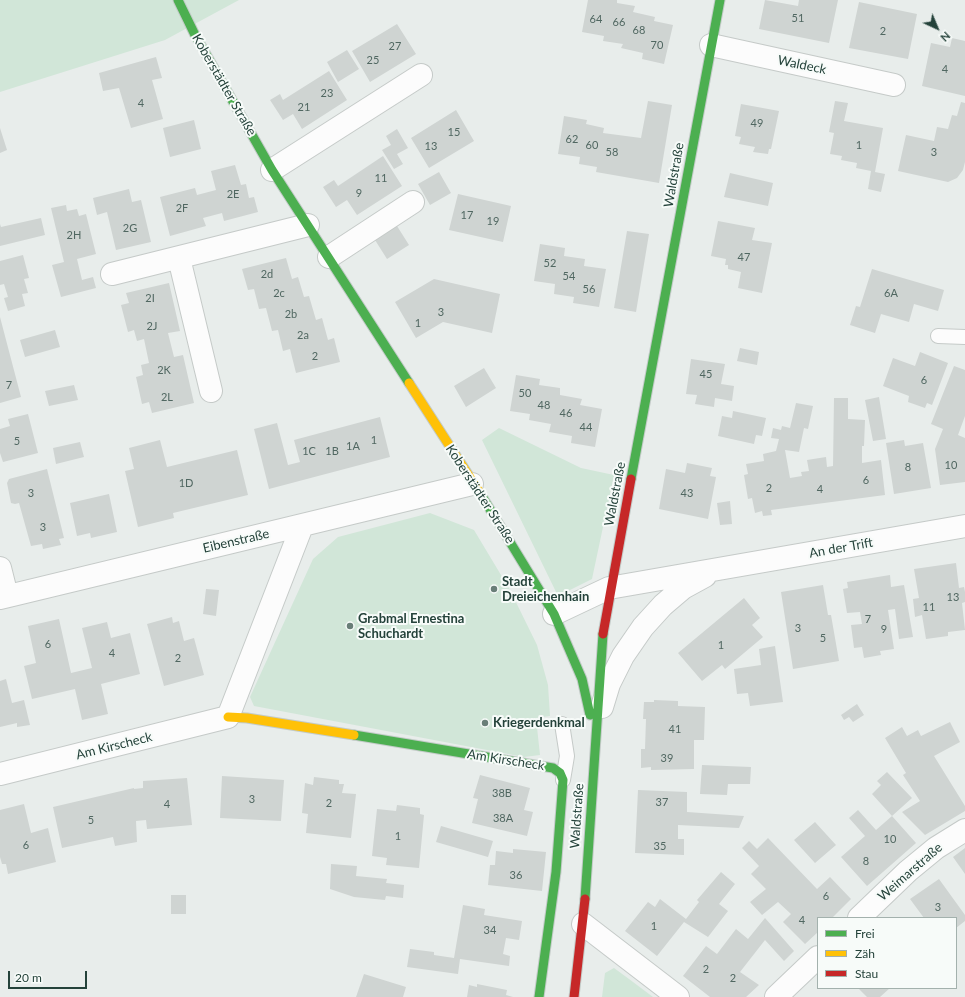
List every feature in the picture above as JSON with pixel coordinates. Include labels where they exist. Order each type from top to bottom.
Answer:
[{"type":"street","name":"Koberstädter Straße","points":[[178,0],[194,35],[272,170],[330,257],[472,484],[507,536],[554,614],[571,650],[582,679],[592,721],[594,748]]},
{"type":"street","name":"Waldstraße","points":[[574,997],[583,924],[594,748],[604,623],[609,588],[632,474],[720,0]]},
{"type":"street","name":"Waldeck","points":[[711,45],[894,85]]},
{"type":"street","points":[[272,170],[421,75]]},
{"type":"street","points":[[330,257],[413,202]]},
{"type":"street","points":[[112,274],[308,225]]},
{"type":"street","points":[[179,258],[211,391]]},
{"type":"street","name":"Eibenstraße","points":[[4,597],[472,484]]},
{"type":"street","points":[[228,717],[302,526]]},
{"type":"street","name":"An der Trift","points":[[554,614],[609,588],[965,526]]},
{"type":"street","points":[[0,568],[4,597]]},
{"type":"street","name":"An der Trift","points":[[594,748],[601,711],[609,684],[633,640],[663,605],[683,588],[717,570]]},
{"type":"street","name":"Am Kirscheck","points":[[0,774],[228,717],[247,718],[553,768],[560,773],[562,780]]},
{"type":"street","points":[[539,997],[556,872],[562,780]]},
{"type":"street","name":"Weimarstraße","points":[[860,917],[925,857],[965,830]]},
{"type":"street","points":[[583,924],[678,997]]},
{"type":"street","points":[[776,997],[817,958]]},
{"type":"lane","points":[[938,336],[965,336]]},
{"type":"lane","points":[[562,724],[567,756],[562,780]]},
{"type":"green space","points":[[0,0],[239,0],[165,40],[0,92]]},
{"type":"green space","points":[[499,428],[581,468],[614,475],[592,579],[558,596],[482,440]]},
{"type":"green space","points":[[430,513],[474,530],[510,590],[537,645],[548,685],[550,716],[536,718],[540,755],[524,757],[254,706],[250,697],[313,559],[338,537]]},
{"type":"green space","points":[[614,968],[653,997],[602,997],[605,973]]},
{"type":"building","points":[[588,0],[617,0],[617,3],[635,6],[633,12],[655,17],[654,21],[673,25],[664,64],[642,59],[643,53],[621,48],[623,44],[603,41],[604,36],[582,32]]},
{"type":"building","points":[[765,0],[798,6],[799,0],[838,0],[829,43],[759,29]]},
{"type":"building","points":[[859,2],[917,14],[908,59],[849,48]]},
{"type":"building","points":[[397,24],[416,54],[370,82],[352,51]]},
{"type":"building","points":[[952,38],[965,41],[965,96],[922,86],[931,43],[950,47]]},
{"type":"building","points":[[347,50],[359,69],[338,82],[327,62]]},
{"type":"building","points":[[156,57],[162,78],[152,80],[163,119],[131,128],[119,88],[103,91],[99,73]]},
{"type":"building","points":[[329,71],[347,100],[302,129],[293,114],[283,120],[270,100],[280,94],[283,100]]},
{"type":"building","points":[[648,101],[672,105],[659,183],[596,172],[597,167],[579,164],[580,157],[558,154],[564,116],[587,120],[586,124],[604,128],[603,133],[641,138]]},
{"type":"building","points":[[835,101],[848,103],[844,121],[883,128],[875,172],[885,174],[881,192],[868,189],[871,171],[856,168],[857,163],[841,160],[842,156],[830,154],[834,133],[829,132]]},
{"type":"building","points":[[961,102],[965,103],[965,162],[963,170],[957,178],[948,182],[898,171],[906,135],[934,141],[937,127],[948,129],[952,115],[957,116]]},
{"type":"building","points":[[741,104],[779,111],[771,149],[769,149],[768,154],[753,152],[755,147],[739,144],[741,137],[735,136]]},
{"type":"building","points":[[456,110],[474,141],[429,168],[411,138]]},
{"type":"building","points":[[194,120],[201,149],[170,157],[163,128]]},
{"type":"building","points":[[0,128],[7,150],[0,153]]},
{"type":"building","points":[[397,129],[408,148],[397,154],[403,164],[394,169],[382,150],[391,145],[386,136]]},
{"type":"building","points":[[383,156],[402,186],[357,215],[347,200],[336,207],[323,187],[334,180],[338,186]]},
{"type":"building","points":[[235,165],[241,185],[246,184],[249,198],[254,197],[258,212],[224,221],[222,213],[203,218],[206,226],[170,236],[160,197],[195,188],[197,195],[216,190],[211,171]]},
{"type":"building","points":[[439,172],[451,193],[430,205],[418,184]]},
{"type":"building","points":[[730,173],[773,183],[768,206],[724,197]]},
{"type":"building","points":[[129,189],[132,202],[141,200],[151,242],[116,250],[107,212],[97,215],[93,198]]},
{"type":"building","points":[[458,194],[511,206],[503,242],[449,230]]},
{"type":"building","points":[[66,205],[67,211],[77,209],[79,216],[86,214],[96,254],[77,259],[82,280],[93,277],[96,288],[61,297],[52,265],[64,262],[51,208]]},
{"type":"building","points":[[41,218],[45,235],[0,246],[0,224],[1,227]]},
{"type":"building","points":[[718,221],[755,228],[752,240],[772,243],[762,293],[738,288],[741,272],[728,269],[728,265],[725,265],[726,259],[711,256]]},
{"type":"building","points":[[397,226],[409,245],[387,259],[375,240]]},
{"type":"building","points":[[627,231],[649,234],[636,312],[614,308]]},
{"type":"building","points":[[540,244],[565,248],[564,256],[585,259],[584,266],[606,269],[599,307],[573,303],[574,297],[554,294],[555,284],[534,281]]},
{"type":"building","points":[[23,255],[29,278],[24,279],[28,293],[22,294],[25,306],[8,311],[4,298],[8,297],[4,284],[0,285],[0,261]]},
{"type":"building","points":[[286,258],[292,279],[298,277],[304,297],[309,296],[316,320],[322,318],[328,340],[334,338],[340,362],[296,373],[290,349],[283,351],[278,330],[272,331],[266,308],[259,309],[254,289],[248,290],[242,269]]},
{"type":"building","points":[[872,269],[944,290],[938,311],[914,304],[909,322],[881,314],[875,333],[850,325],[856,306],[860,307]]},
{"type":"building","points":[[434,279],[500,294],[492,333],[443,322],[416,338],[395,302]]},
{"type":"building","points":[[169,283],[180,331],[168,333],[174,357],[183,355],[194,403],[152,413],[149,402],[142,404],[136,377],[143,375],[141,365],[149,363],[144,339],[137,341],[134,330],[128,332],[121,305],[129,303],[126,293]]},
{"type":"building","points":[[0,317],[21,397],[0,403]]},
{"type":"building","points":[[55,330],[60,347],[25,357],[20,340]]},
{"type":"building","points":[[740,348],[759,352],[757,365],[737,361]]},
{"type":"building","points":[[920,352],[948,363],[932,405],[927,403],[925,408],[908,402],[909,396],[883,386],[893,358],[915,366]]},
{"type":"building","points":[[691,359],[725,364],[721,384],[734,386],[732,401],[715,398],[714,407],[695,404],[697,395],[686,394]]},
{"type":"building","points":[[954,366],[965,370],[965,416],[958,435],[965,438],[965,482],[940,485],[935,449],[943,429],[931,424]]},
{"type":"building","points":[[484,368],[496,388],[466,407],[454,386]]},
{"type":"building","points":[[516,375],[540,379],[539,385],[560,388],[560,395],[582,399],[580,405],[602,409],[595,447],[571,443],[572,436],[549,432],[551,424],[529,420],[530,414],[510,411]]},
{"type":"building","points":[[74,385],[78,400],[49,406],[45,391]]},
{"type":"building","points":[[879,397],[886,439],[873,441],[865,400]]},
{"type":"building","points":[[834,398],[848,398],[848,419],[865,420],[862,463],[881,460],[885,495],[771,510],[772,515],[763,516],[762,511],[755,513],[752,498],[748,499],[744,475],[748,474],[746,464],[764,461],[763,454],[776,451],[779,439],[771,438],[773,428],[781,430],[782,426],[790,428],[796,403],[813,406],[808,429],[804,428],[799,452],[785,450],[790,478],[802,476],[801,472],[809,471],[807,460],[826,457],[827,467],[833,466]]},
{"type":"building","points":[[733,411],[766,418],[762,436],[756,435],[754,444],[718,436],[722,416],[732,418]]},
{"type":"building","points":[[28,414],[38,453],[3,462],[0,453],[0,429],[10,426],[8,419]]},
{"type":"building","points":[[380,417],[390,457],[269,489],[254,429],[277,423],[288,465],[300,462],[294,440]]},
{"type":"building","points":[[160,440],[167,467],[237,450],[248,495],[173,513],[174,518],[138,527],[125,471],[134,469],[129,448]]},
{"type":"building","points":[[904,440],[905,446],[923,443],[931,488],[894,494],[886,443]]},
{"type":"building","points":[[80,442],[84,457],[56,464],[53,448]]},
{"type":"building","points":[[687,463],[712,468],[710,476],[716,477],[708,519],[659,509],[666,469],[685,473]]},
{"type":"building","points":[[47,469],[64,538],[59,539],[61,545],[43,549],[42,544],[31,546],[19,503],[11,503],[7,483],[9,479]]},
{"type":"building","points":[[109,494],[117,532],[91,538],[90,533],[77,536],[70,503]]},
{"type":"building","points":[[730,501],[732,524],[720,525],[717,503]]},
{"type":"building","points":[[956,563],[959,588],[964,587],[965,592],[965,602],[962,603],[965,630],[948,632],[948,636],[926,639],[922,615],[915,617],[913,599],[919,598],[914,569]]},
{"type":"building","points":[[890,575],[891,587],[904,585],[913,637],[899,639],[895,609],[888,610],[894,649],[880,651],[881,655],[864,658],[862,647],[854,648],[851,625],[862,624],[860,612],[847,613],[843,589],[848,588],[847,582]]},
{"type":"building","points":[[823,585],[828,615],[831,615],[839,661],[793,669],[781,592]]},
{"type":"building","points":[[206,589],[219,590],[216,616],[203,614]]},
{"type":"building","points":[[744,598],[760,618],[752,625],[763,637],[725,669],[722,665],[702,681],[678,653]]},
{"type":"building","points":[[172,617],[173,623],[179,621],[184,641],[194,638],[204,675],[164,686],[147,624]]},
{"type":"building","points":[[59,619],[71,673],[92,668],[82,628],[107,622],[111,638],[130,633],[140,674],[101,684],[108,714],[82,720],[75,689],[32,699],[24,666],[36,663],[28,626]]},
{"type":"building","points":[[775,646],[783,702],[750,706],[748,693],[737,694],[734,669],[761,665],[759,649]]},
{"type":"building","points":[[6,679],[12,703],[24,700],[30,725],[17,727],[17,723],[0,727],[0,681]]},
{"type":"building","points":[[654,700],[678,701],[678,706],[705,707],[704,740],[694,740],[694,769],[651,770],[651,767],[641,768],[641,749],[645,749],[646,719],[643,719],[644,702],[654,702]]},
{"type":"building","points":[[857,704],[864,715],[853,722],[849,717],[844,720],[841,715]]},
{"type":"building","points":[[950,722],[960,742],[934,756],[965,806],[965,811],[925,835],[902,812],[920,801],[903,775],[906,773],[885,738],[902,727],[907,736],[918,730],[921,736]]},
{"type":"building","points":[[702,765],[751,767],[750,784],[728,784],[727,795],[700,794]]},
{"type":"building","points":[[887,772],[912,798],[892,816],[872,794],[881,785],[877,781]]},
{"type":"building","points":[[480,775],[530,788],[524,810],[533,812],[527,836],[472,823],[478,799],[473,798]]},
{"type":"building","points":[[222,776],[284,780],[281,821],[220,818]]},
{"type":"building","points":[[314,777],[339,780],[339,784],[344,784],[342,793],[356,794],[351,838],[306,833],[308,814],[302,813],[305,783],[313,785]]},
{"type":"building","points":[[187,778],[192,825],[147,829],[146,820],[136,821],[137,842],[115,846],[113,837],[62,848],[53,807],[134,788],[143,788],[143,781]]},
{"type":"building","points":[[638,790],[687,792],[687,812],[744,816],[739,828],[678,825],[678,839],[684,839],[684,855],[635,853]]},
{"type":"building","points":[[24,804],[31,833],[48,828],[56,862],[8,874],[6,864],[2,864],[0,857],[0,810]]},
{"type":"building","points":[[397,805],[420,808],[420,814],[424,815],[419,868],[386,865],[387,858],[372,856],[377,809],[396,811]]},
{"type":"building","points":[[858,810],[876,830],[892,816],[916,843],[867,886],[841,857],[865,836],[849,818]]},
{"type":"building","points":[[815,822],[836,845],[815,863],[794,840]]},
{"type":"building","points":[[441,826],[493,841],[488,857],[436,842]]},
{"type":"building","points":[[768,838],[817,889],[830,877],[851,899],[833,917],[817,917],[817,933],[805,944],[783,922],[791,914],[778,902],[762,915],[750,902],[766,889],[751,874],[759,866],[742,848],[749,841],[757,849]]},
{"type":"building","points":[[965,848],[965,874],[953,857]]},
{"type":"building","points":[[513,849],[546,852],[542,891],[488,885],[490,865],[495,865],[496,851],[513,853]]},
{"type":"building","points":[[331,864],[357,866],[356,876],[387,879],[386,883],[404,885],[403,898],[386,896],[385,900],[354,897],[330,889]]},
{"type":"building","points":[[721,872],[735,884],[719,904],[728,911],[708,937],[684,922],[657,956],[625,931],[648,902],[655,907],[660,899],[686,919],[699,902],[697,900]]},
{"type":"building","points":[[939,879],[965,915],[965,921],[957,927],[957,917],[923,917],[910,899]]},
{"type":"building","points":[[171,895],[186,895],[186,914],[171,914]]},
{"type":"building","points":[[463,905],[485,909],[484,915],[522,921],[519,940],[506,938],[503,954],[510,956],[509,966],[460,959],[458,974],[407,967],[410,949],[434,952],[434,955],[454,958]]},
{"type":"building","points":[[765,918],[794,951],[784,961],[765,940],[740,972],[759,985],[746,997],[710,997],[683,976],[706,946],[717,954],[736,929],[748,939]]},
{"type":"building","points":[[364,974],[406,987],[403,997],[356,997]]},
{"type":"building","points":[[477,984],[507,990],[506,995],[513,997],[467,997],[469,985],[477,987]]},
{"type":"building","points":[[859,989],[889,989],[880,997],[867,997]]},
{"type":"traffic: fast","points":[[178,0],[195,35],[272,170],[409,383]]},
{"type":"traffic: fast","points":[[631,479],[720,0]]},
{"type":"traffic: fast","points":[[480,493],[554,614],[582,679],[590,715]]},
{"type":"traffic: fast","points":[[585,899],[603,634]]},
{"type":"traffic: fast","points":[[354,735],[553,768],[560,773],[563,780],[556,872],[539,997]]},
{"type":"traffic: slow","points":[[409,383],[480,493]]},
{"type":"traffic: slow","points":[[228,717],[247,718],[354,735]]},
{"type":"traffic: jam","points":[[603,634],[631,479]]},
{"type":"traffic: jam","points":[[574,997],[585,899]]},
{"type":"place","name":"Stadt Dreieichenhain","points":[[494,589]]},
{"type":"place","name":"Grabmal Ernestina Schuchardt","points":[[350,626]]},
{"type":"place","name":"Kriegerdenkmal","points":[[485,723]]}]
